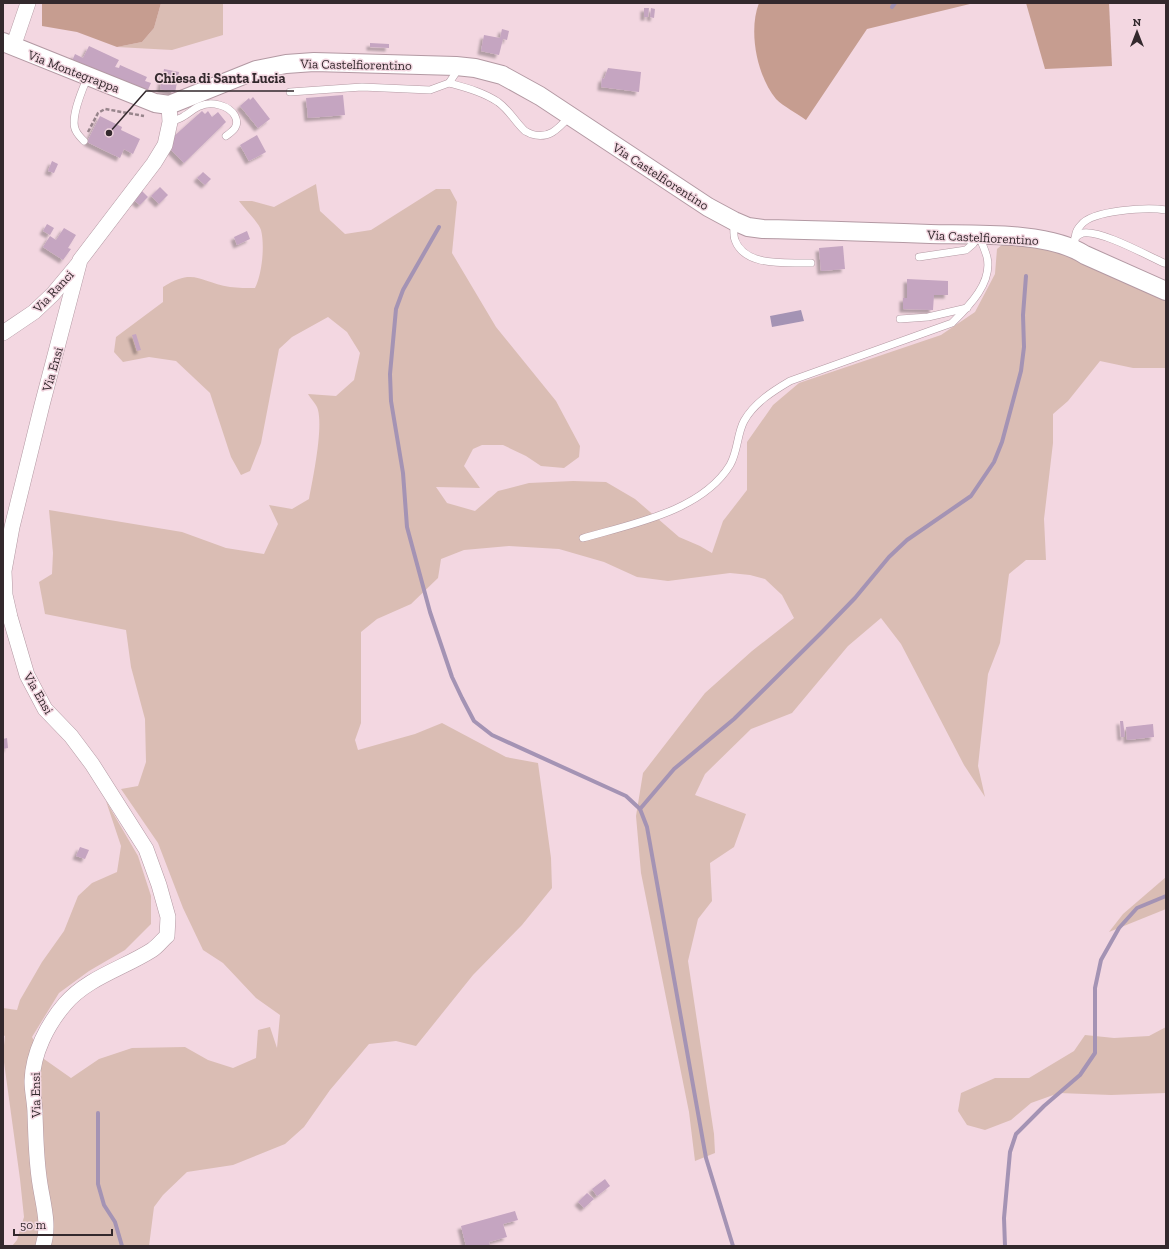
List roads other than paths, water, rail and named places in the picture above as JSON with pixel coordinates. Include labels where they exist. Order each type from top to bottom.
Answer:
[{"type":"street","points":[[8,45],[28,3]]},
{"type":"street","name":"Via Montegrappa","points":[[8,45],[155,102],[170,114]]},
{"type":"street","name":"Via Castelfiorentino","points":[[170,114],[256,70],[286,64],[328,62],[455,72],[475,68],[502,74],[540,96],[708,207],[734,221],[748,226],[763,229],[979,235],[1075,243],[1085,255],[1166,291]]},
{"type":"street","name":"Via Ensi","points":[[43,1246],[46,1236],[46,1222],[36,1160],[35,1114],[32,1082],[34,1066],[42,1041],[52,1021],[65,1004],[77,993],[93,982],[153,949],[167,936],[168,917],[159,885],[146,849],[92,764],[71,736],[45,709],[27,675],[5,595],[4,571],[16,510],[80,260],[154,163],[164,145],[170,114]]},
{"type":"street","name":"Via Ranci","points":[[3,333],[34,312],[53,294],[80,260]]},
{"type":"lane","points":[[449,84],[455,72]]},
{"type":"lane","points":[[84,141],[75,131],[74,124],[81,93],[88,76]]},
{"type":"lane","points":[[290,92],[362,87],[430,90],[449,84],[477,91],[511,112],[524,131],[536,135],[546,136],[555,132],[570,116]]},
{"type":"lane","points":[[170,114],[184,116],[200,105],[213,103],[225,106],[233,112],[237,120],[236,128],[226,136]]},
{"type":"lane","points":[[1075,243],[1076,232],[1082,223],[1095,217],[1130,209],[1166,210]]},
{"type":"lane","points":[[734,221],[734,240],[745,254],[762,261],[812,263]]},
{"type":"lane","points":[[1075,243],[1081,234],[1087,233],[1106,237],[1164,263]]},
{"type":"lane","points":[[919,257],[966,250],[973,244],[979,235]]},
{"type":"lane","points":[[583,538],[665,514],[697,497],[715,484],[731,464],[744,421],[771,392],[790,381],[952,323],[967,308],[979,291],[986,274],[987,258],[979,235]]},
{"type":"lane","points":[[900,319],[928,317],[967,308]]},
{"type":"lane","points":[[3,545],[12,515],[16,510]]},
{"type":"waterway","points":[[892,7],[895,3]]},
{"type":"waterway","points":[[439,227],[403,290],[396,309],[390,374],[391,401],[403,473],[407,527],[430,612],[452,677],[474,721],[492,735],[626,796],[640,809],[647,827],[706,1158],[733,1246]]},
{"type":"waterway","points":[[640,809],[674,769],[734,719],[822,632],[855,598],[889,557],[907,540],[971,496],[994,462],[1002,442],[1021,371],[1024,347],[1023,315],[1026,276]]},
{"type":"waterway","points":[[1005,1246],[1004,1218],[1010,1152],[1016,1134],[1044,1106],[1080,1075],[1095,1053],[1095,988],[1101,960],[1119,928],[1137,908],[1166,896]]},
{"type":"waterway","points":[[98,1113],[98,1184],[104,1205],[115,1222],[122,1246]]},
{"type":"place","name":"Chiesa di Santa Lucia","points":[[109,133]]}]
